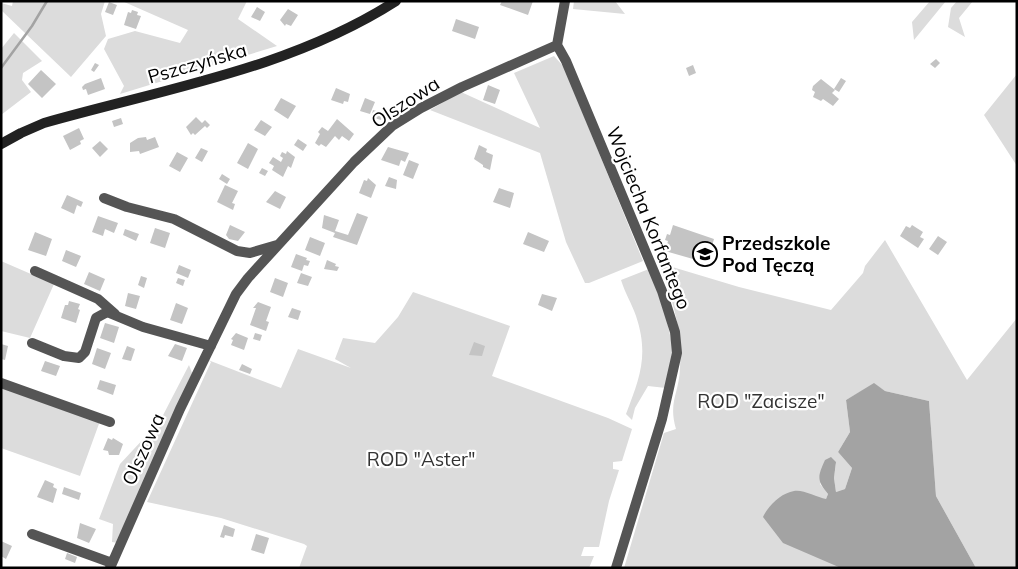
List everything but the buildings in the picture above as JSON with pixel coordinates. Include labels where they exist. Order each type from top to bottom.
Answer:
[{"type":"main road","name":"Pszczyńska","points":[[1,144],[20,133],[44,123],[232,73],[277,58],[356,24],[396,1]]},
{"type":"street","points":[[557,46],[565,1]]},
{"type":"street","name":"Olszowa","points":[[111,566],[158,457],[236,294],[277,245],[354,162],[392,126],[421,108],[462,87],[557,46]]},
{"type":"street","name":"Wojciecha Korfantego","points":[[557,46],[566,61],[662,291],[675,332],[677,353],[662,419],[616,568]]},
{"type":"street","points":[[104,198],[127,207],[174,219],[237,251],[250,253],[277,245]]},
{"type":"street","points":[[35,271],[98,299],[117,315]]},
{"type":"street","points":[[32,343],[64,356],[79,358],[85,352],[98,315],[107,312],[143,327],[211,346]]},
{"type":"street","points":[[1,383],[110,422]]},
{"type":"street","points":[[32,534],[111,566]]},
{"type":"green space","points":[[13,1],[105,1],[101,14],[106,36],[71,77],[1,10],[1,3],[12,6]]},
{"type":"green space","points":[[122,1],[247,1],[238,19],[277,46],[120,94],[124,86],[104,49],[108,39],[135,31],[180,43],[188,30]]},
{"type":"green space","points":[[574,1],[615,1],[625,14],[573,9]]},
{"type":"green space","points":[[930,1],[946,1],[914,40],[912,22]]},
{"type":"green space","points":[[957,1],[973,1],[959,18],[965,37],[948,27],[951,8]]},
{"type":"green space","points":[[14,33],[42,61],[23,73],[22,80],[31,92],[1,115],[1,49]]},
{"type":"green space","points":[[554,56],[564,67],[643,261],[589,283],[585,283],[566,242],[540,153],[430,110],[461,92],[540,128],[514,73]]},
{"type":"green space","points":[[1017,74],[1017,166],[984,115]]},
{"type":"green space","name":"ROD \"Zacisze\"","points":[[885,240],[967,380],[1017,318],[1017,568],[976,568],[936,496],[929,401],[885,391],[874,384],[846,400],[850,432],[838,452],[852,468],[845,489],[836,492],[834,478],[836,463],[820,484],[828,494],[826,499],[841,568],[624,568],[664,433],[676,429],[673,405],[680,368],[680,340],[676,315],[659,263],[739,287],[831,310],[863,273],[865,266]]},
{"type":"green space","points":[[1,261],[54,284],[30,338],[1,331]]},
{"type":"green space","points":[[649,269],[665,312],[673,349],[666,388],[648,386],[635,408],[632,420],[626,414],[639,377],[642,343],[636,316],[621,280]]},
{"type":"green space","name":"ROD \"Aster\"","points":[[413,292],[510,326],[492,376],[608,418],[632,429],[622,461],[613,462],[613,469],[619,470],[609,501],[599,547],[584,547],[581,556],[594,556],[589,568],[299,568],[307,546],[304,544],[221,518],[147,502],[211,362],[208,360],[281,388],[298,349],[351,368],[335,359],[343,338],[375,343],[398,317]]},
{"type":"green space","points":[[189,365],[192,373],[118,543],[112,542],[113,524],[99,519],[120,464],[160,421]]},
{"type":"green space","points":[[1,387],[100,421],[80,476],[1,448]]},
{"type":"shaded area","points":[[874,383],[885,391],[929,401],[936,496],[976,568],[841,568],[783,543],[763,517],[776,501],[789,492],[801,491],[826,499],[828,494],[821,485],[819,478],[825,460],[831,457],[836,462],[834,478],[836,492],[845,489],[852,468],[838,452],[850,432],[846,400]]},
{"type":"waterway","points":[[1,68],[32,26],[47,1]]},
{"type":"place","name":"Przedszkole Pod Tęczą","points":[[705,254]]}]
